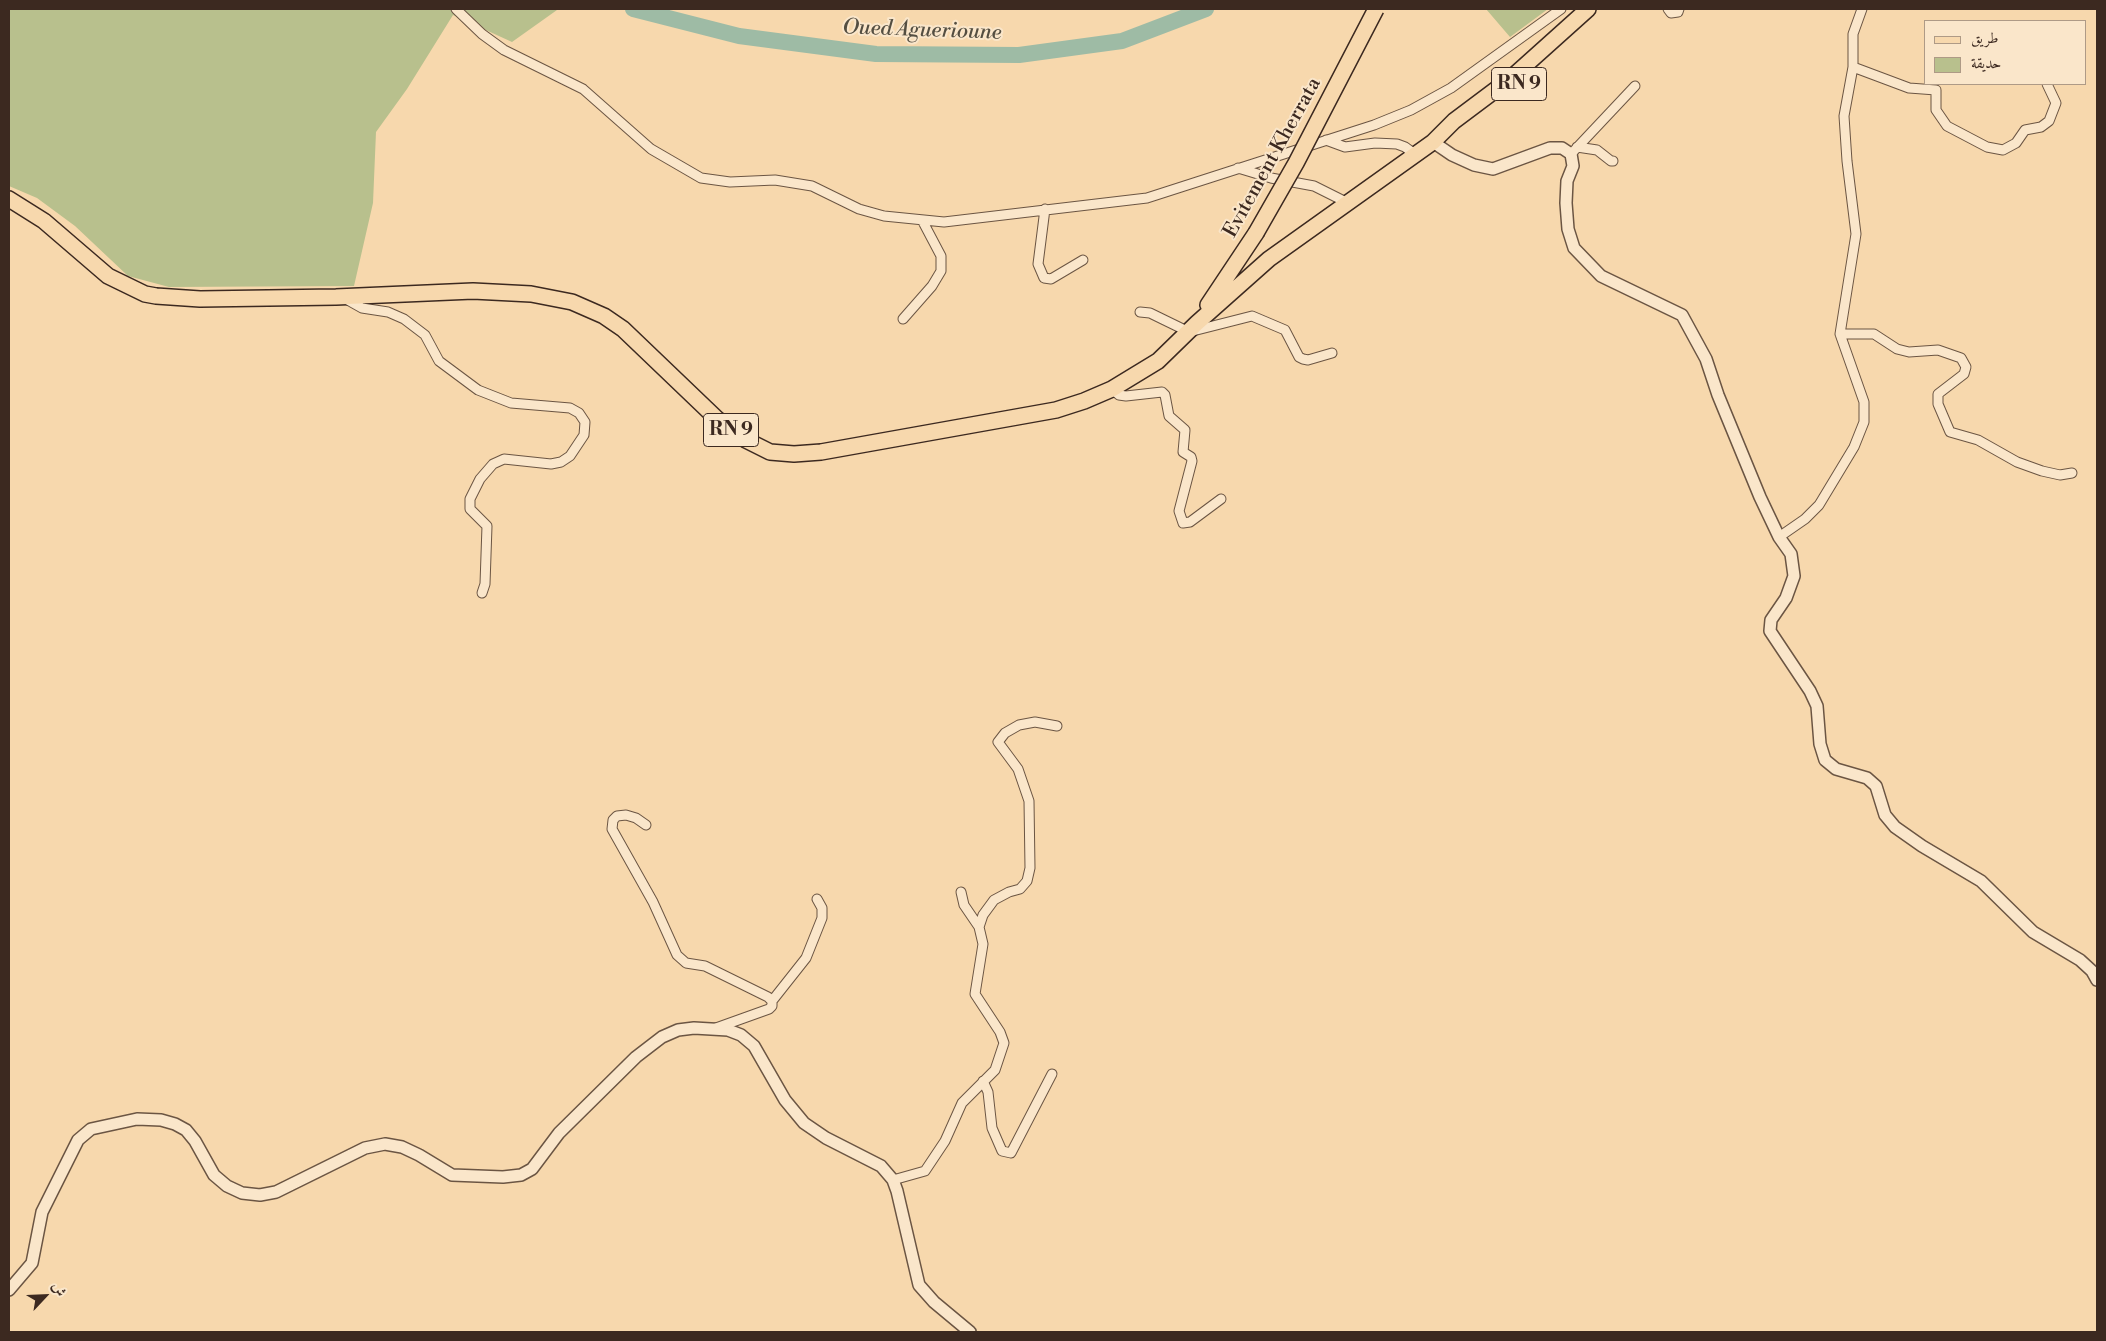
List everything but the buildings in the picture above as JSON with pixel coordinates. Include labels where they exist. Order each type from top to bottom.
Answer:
[{"type":"main road","name":"Evitement Kherrata","points":[[1193,328],[1256,233],[1296,163],[1376,9]]},
{"type":"main road","name":"RN 9","points":[[9,199],[44,221],[108,276],[145,294],[182,299],[343,297],[473,291],[505,292],[531,294],[588,308],[604,316],[623,330],[730,430],[758,446],[783,454],[821,452],[1056,410],[1084,401],[1112,388],[1158,361],[1269,259],[1346,202],[1434,142],[1454,121],[1510,79],[1589,9]]},
{"type":"street","points":[[456,9],[482,34],[504,50],[582,89],[651,149],[701,178],[730,182],[776,180],[812,186],[859,209],[884,216],[944,222],[1147,198],[1326,140],[1411,110],[1451,88],[1561,9]]},
{"type":"street","points":[[1668,9],[1671,12],[1678,12],[1679,9]]},
{"type":"street","points":[[1779,537],[1805,519],[1819,506],[1854,447],[1864,422],[1864,402],[1840,334],[1856,234],[1846,161],[1844,116],[1853,67],[1853,34],[1862,9]]},
{"type":"street","points":[[1853,67],[1910,88],[1936,90],[1936,110],[1947,126],[1987,147],[2003,150],[2016,144],[2025,130],[2041,127],[2049,121],[2056,102],[2048,85]]},
{"type":"street","points":[[1634,86],[1574,150],[1573,166],[1567,181],[1568,229],[1574,248],[1586,264],[1600,276],[1682,315],[1706,359],[1724,411],[1760,497],[1779,537],[1791,554],[1794,576],[1786,598],[1771,620],[1770,630],[1810,691],[1817,706],[1820,744],[1825,760],[1836,769],[1867,778],[1876,786],[1885,815],[1895,827],[1922,846],[1981,881],[2033,932],[2080,960],[2092,971],[2097,980]]},
{"type":"street","points":[[1326,140],[1345,147],[1366,143],[1397,144],[1405,147],[1416,156]]},
{"type":"street","points":[[1434,142],[1474,165],[1494,169],[1550,148],[1597,150],[1611,161],[1614,161]]},
{"type":"street","points":[[1238,168],[1271,178],[1314,186],[1346,202]]},
{"type":"street","points":[[1045,209],[1038,264],[1044,278],[1051,279],[1082,260]]},
{"type":"street","points":[[903,319],[932,286],[941,271],[942,256],[922,220]]},
{"type":"street","points":[[343,297],[362,308],[388,312],[404,319],[425,335],[439,361],[478,390],[511,403],[570,408],[579,413],[585,422],[584,435],[570,456],[561,462],[551,464],[504,459],[493,464],[480,479],[470,499],[470,509],[487,526],[486,584],[482,594]]},
{"type":"street","points":[[1140,312],[1150,313],[1193,328],[1252,316],[1285,330],[1299,357],[1303,359],[1308,360],[1332,353]]},
{"type":"street","points":[[1840,334],[1874,334],[1896,349],[1909,352],[1938,350],[1961,358],[1966,367],[1964,374],[1938,394],[1938,404],[1950,432],[1978,440],[2017,462],[2042,471],[2060,475],[2072,472]]},
{"type":"street","points":[[1112,388],[1119,395],[1126,396],[1162,392],[1165,395],[1168,416],[1186,430],[1183,452],[1191,457],[1192,461],[1179,511],[1183,523],[1190,522],[1221,499]]},
{"type":"street","points":[[979,927],[983,915],[994,900],[1009,892],[1020,889],[1028,880],[1030,868],[1029,801],[1018,769],[998,742],[1005,733],[1019,725],[1035,722],[1057,726]]},
{"type":"street","points":[[646,825],[626,814],[617,816],[613,820],[612,829],[653,902],[677,955],[686,963],[705,966],[768,997],[772,1001]]},
{"type":"street","points":[[893,1180],[924,1171],[945,1141],[962,1103],[995,1070],[1004,1043],[1000,1032],[975,994],[983,944],[979,927],[964,904],[961,892]]},
{"type":"street","points":[[714,1029],[769,1010],[772,1006],[772,1001],[806,958],[822,918],[822,908],[817,899]]},
{"type":"street","points":[[9,1290],[32,1263],[42,1212],[78,1140],[91,1129],[137,1119],[161,1120],[175,1124],[186,1130],[214,1175],[227,1186],[242,1193],[251,1194],[276,1192],[365,1148],[385,1144],[411,1151],[452,1175],[503,1177],[521,1175],[532,1169],[559,1133],[597,1094],[636,1057],[662,1037],[678,1030],[714,1029],[728,1030],[741,1035],[754,1046],[785,1100],[804,1123],[826,1138],[881,1166],[893,1180],[919,1285],[934,1302],[970,1332]]},
{"type":"street","points":[[983,1081],[988,1092],[992,1128],[1002,1151],[1011,1153],[1052,1074]]},
{"type":"green space","points":[[9,9],[557,10],[512,42],[453,15],[407,89],[376,132],[373,203],[354,286],[169,287],[128,276],[75,226],[37,198],[9,186]]},
{"type":"green space","points":[[1486,9],[1548,9],[1510,37]]},
{"type":"waterway","name":"Oued Aguerioune","points":[[633,9],[739,36],[876,54],[1019,55],[1122,41],[1206,9]]}]
